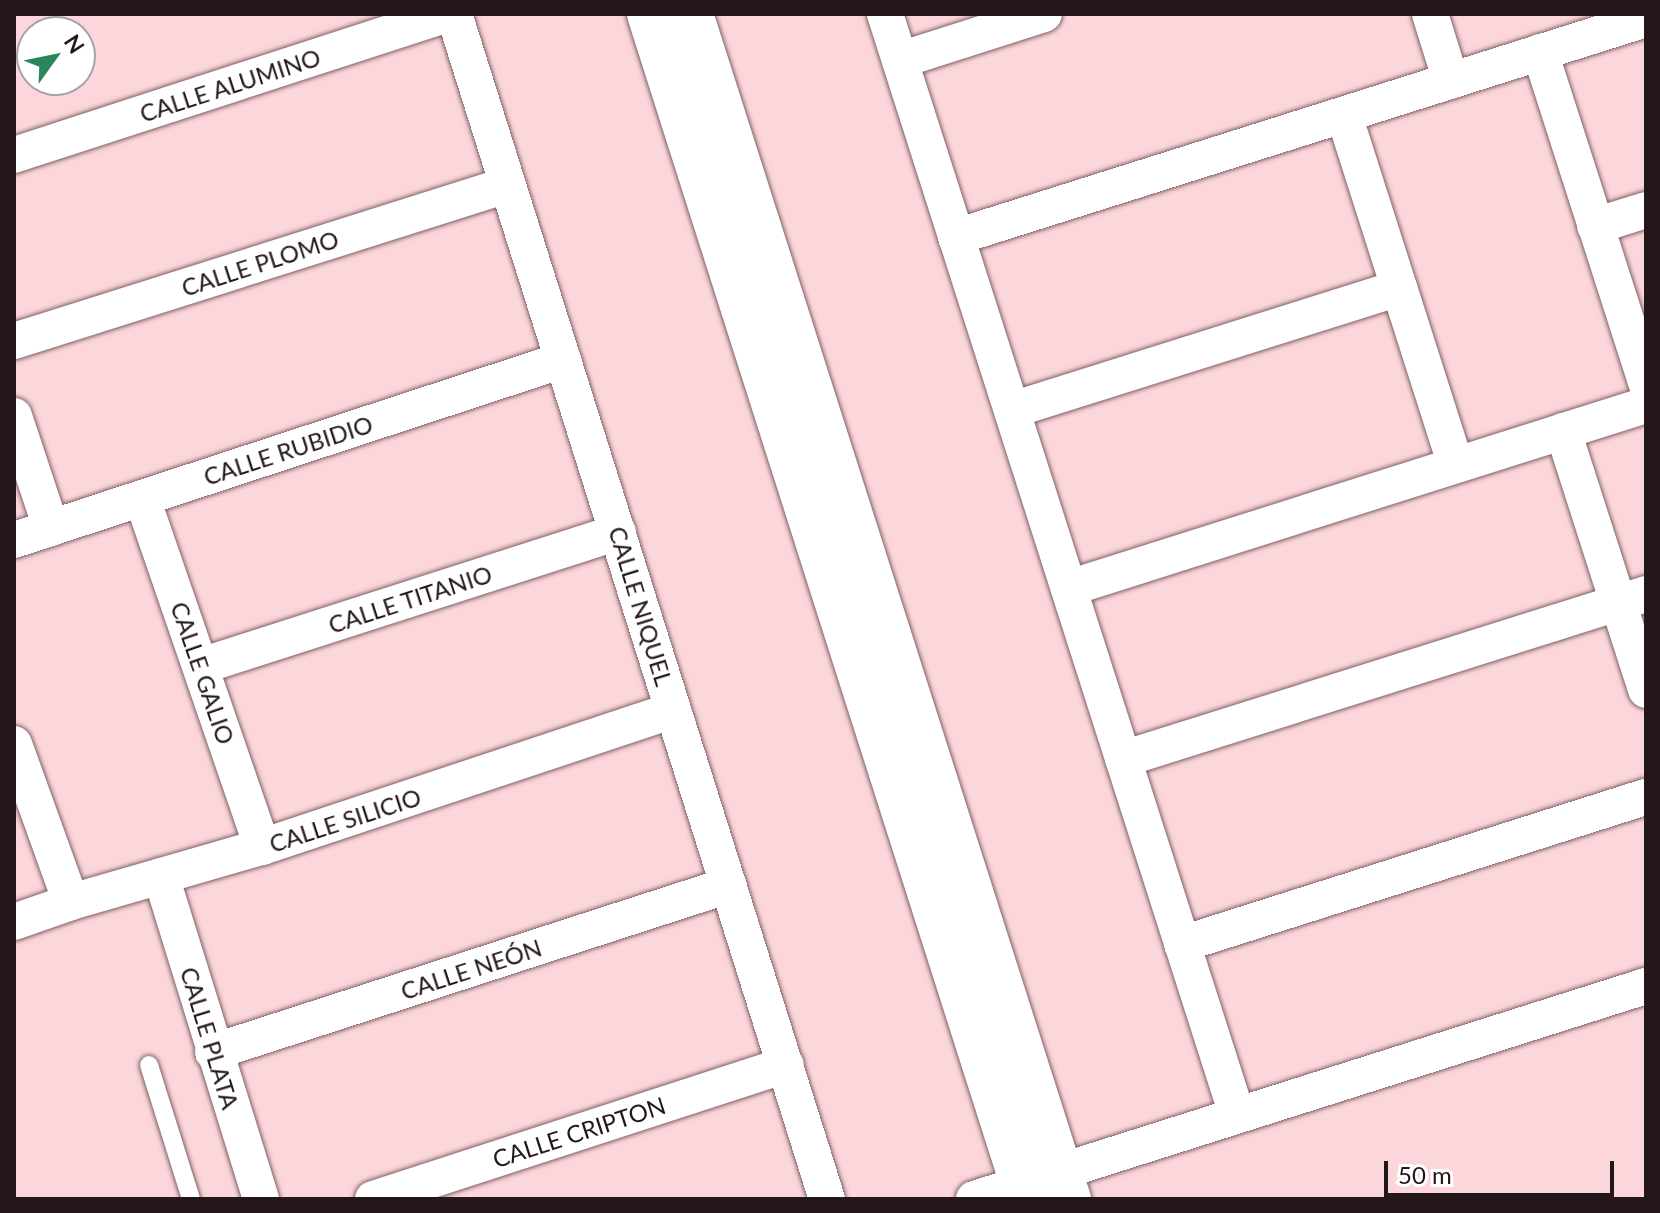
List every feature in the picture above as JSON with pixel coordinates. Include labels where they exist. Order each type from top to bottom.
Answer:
[{"type":"street","name":"CALLE ALUMINO","points":[[14,155],[447,14]]},
{"type":"street","name":"CALLE NIQUEL","points":[[454,14],[827,1199]]},
{"type":"street","points":[[649,14],[781,360]]},
{"type":"street","points":[[691,14],[781,360],[1044,1188]]},
{"type":"street","points":[[885,14],[1237,1115]]},
{"type":"street","points":[[900,60],[1044,14]]},
{"type":"street","points":[[1430,14],[1451,81]]},
{"type":"street","points":[[956,237],[1646,19]]},
{"type":"street","points":[[1540,52],[1646,383]]},
{"type":"street","points":[[1344,115],[1456,465]]},
{"type":"street","name":"CALLE PLOMO","points":[[14,341],[507,185]]},
{"type":"street","points":[[1595,226],[1646,210]]},
{"type":"street","points":[[1012,410],[1399,288]]},
{"type":"street","name":"CALLE RUBIDIO","points":[[14,540],[563,360]]},
{"type":"street","points":[[1069,588],[1646,405]]},
{"type":"street","points":[[14,416],[51,528]]},
{"type":"street","points":[[1563,431],[1632,598],[1646,690]]},
{"type":"street","name":"CALLE GALIO","points":[[142,498],[262,847]]},
{"type":"street","name":"CALLE TITANIO","points":[[201,666],[618,532]]},
{"type":"street","points":[[1123,759],[1632,598]]},
{"type":"street","name":"CALLE SILICIO","points":[[14,922],[71,902],[262,847],[673,710]]},
{"type":"street","points":[[14,744],[71,902]]},
{"type":"street","points":[[1182,944],[1646,797]]},
{"type":"street","name":"CALLE PLATA","points":[[161,876],[261,1199]]},
{"type":"street","name":"CALLE NEÓN","points":[[213,1052],[729,885]]},
{"type":"street","points":[[974,1199],[1044,1188],[1237,1115],[1646,986]]},
{"type":"street","name":"CALLE CRIPTON","points":[[373,1199],[786,1065]]},
{"type":"lane","points":[[149,1065],[191,1199]]}]
